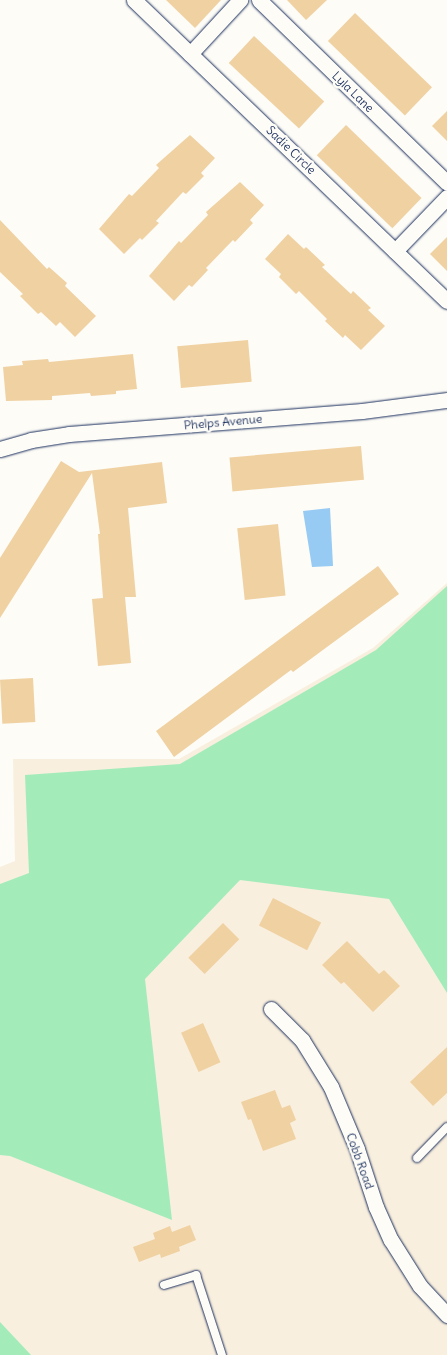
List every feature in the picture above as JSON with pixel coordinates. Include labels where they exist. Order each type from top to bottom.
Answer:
[{"type":"street","name":"Sadie Circle","points":[[134,0],[447,301]]},
{"type":"street","points":[[190,54],[240,0]]},
{"type":"street","name":"Lyla Lane","points":[[259,0],[447,184]]},
{"type":"street","points":[[395,251],[447,197]]},
{"type":"street","name":"Phelps Avenue","points":[[0,449],[31,440],[69,434],[362,411],[447,400]]},
{"type":"street","name":"Cobb Road","points":[[271,1009],[302,1040],[331,1087],[357,1149],[376,1207],[392,1240],[420,1286],[447,1315]]},
{"type":"lane","points":[[417,1158],[447,1126]]},
{"type":"lane","points":[[164,1285],[196,1275],[222,1355]]},
{"type":"lane","points":[[216,1355],[219,1345]]},
{"type":"shaded area","points":[[447,583],[447,1355],[0,1355],[0,867],[15,861],[13,759],[179,759],[373,648]]},
{"type":"green space","points":[[447,586],[447,993],[389,899],[240,880],[145,979],[172,1220],[10,1156],[0,1155],[0,884],[29,873],[25,775],[180,764],[376,650]]},
{"type":"green space","points":[[0,1322],[31,1355],[0,1355]]},
{"type":"water","points":[[330,508],[333,566],[312,567],[303,511]]},
{"type":"building","points":[[166,0],[221,0],[195,28]]},
{"type":"building","points":[[287,0],[327,0],[306,20]]},
{"type":"building","points":[[355,13],[432,87],[405,115],[328,41]]},
{"type":"building","points":[[254,36],[324,101],[299,129],[229,63]]},
{"type":"building","points":[[447,111],[447,141],[432,126]]},
{"type":"building","points":[[346,125],[422,198],[392,228],[317,155]]},
{"type":"building","points":[[190,135],[215,158],[201,173],[204,176],[186,194],[183,192],[156,221],[159,223],[124,254],[99,229],[129,194],[132,196],[159,168],[156,165]]},
{"type":"building","points":[[240,182],[264,205],[250,220],[253,223],[235,242],[233,240],[206,268],[208,270],[192,287],[189,285],[174,301],[149,276],[179,241],[181,243],[208,215],[206,212]]},
{"type":"building","points":[[0,220],[47,269],[49,267],[67,283],[65,286],[96,316],[75,337],[60,322],[56,326],[41,312],[38,314],[20,296],[23,294],[0,272]]},
{"type":"building","points":[[288,234],[304,249],[306,247],[325,265],[322,267],[351,294],[353,291],[371,308],[368,310],[385,326],[361,350],[345,335],[343,338],[325,321],[327,319],[299,291],[296,294],[279,277],[281,274],[265,259]]},
{"type":"building","points":[[447,237],[447,271],[430,254]]},
{"type":"building","points":[[248,340],[252,382],[181,388],[177,346]]},
{"type":"building","points":[[133,354],[137,389],[116,391],[116,394],[91,396],[90,393],[52,396],[52,400],[6,401],[3,367],[23,365],[22,361],[48,359],[49,362]]},
{"type":"building","points":[[361,446],[364,480],[232,491],[230,458]]},
{"type":"building","points":[[61,461],[79,472],[162,462],[167,503],[128,508],[136,597],[125,597],[131,663],[98,666],[92,599],[103,598],[98,534],[100,534],[92,473],[0,618],[0,558]]},
{"type":"building","points":[[278,524],[286,596],[245,600],[237,528]]},
{"type":"building","points":[[378,566],[399,594],[293,672],[291,670],[174,757],[156,731]]},
{"type":"building","points":[[33,678],[35,722],[2,724],[0,680]]},
{"type":"building","points":[[273,898],[321,923],[307,950],[259,926]]},
{"type":"building","points":[[223,923],[239,939],[205,974],[188,958]]},
{"type":"building","points":[[347,941],[379,974],[384,970],[400,986],[373,1012],[344,982],[341,984],[322,965]]},
{"type":"building","points":[[203,1023],[220,1062],[199,1072],[181,1033]]},
{"type":"building","points":[[447,1047],[447,1093],[433,1106],[410,1082]]},
{"type":"building","points":[[275,1090],[282,1108],[290,1105],[296,1120],[290,1123],[296,1139],[263,1151],[251,1119],[248,1120],[241,1102]]},
{"type":"building","points":[[190,1225],[196,1240],[179,1247],[180,1251],[161,1258],[160,1254],[139,1262],[133,1247],[155,1239],[153,1233],[170,1226],[172,1232]]}]
